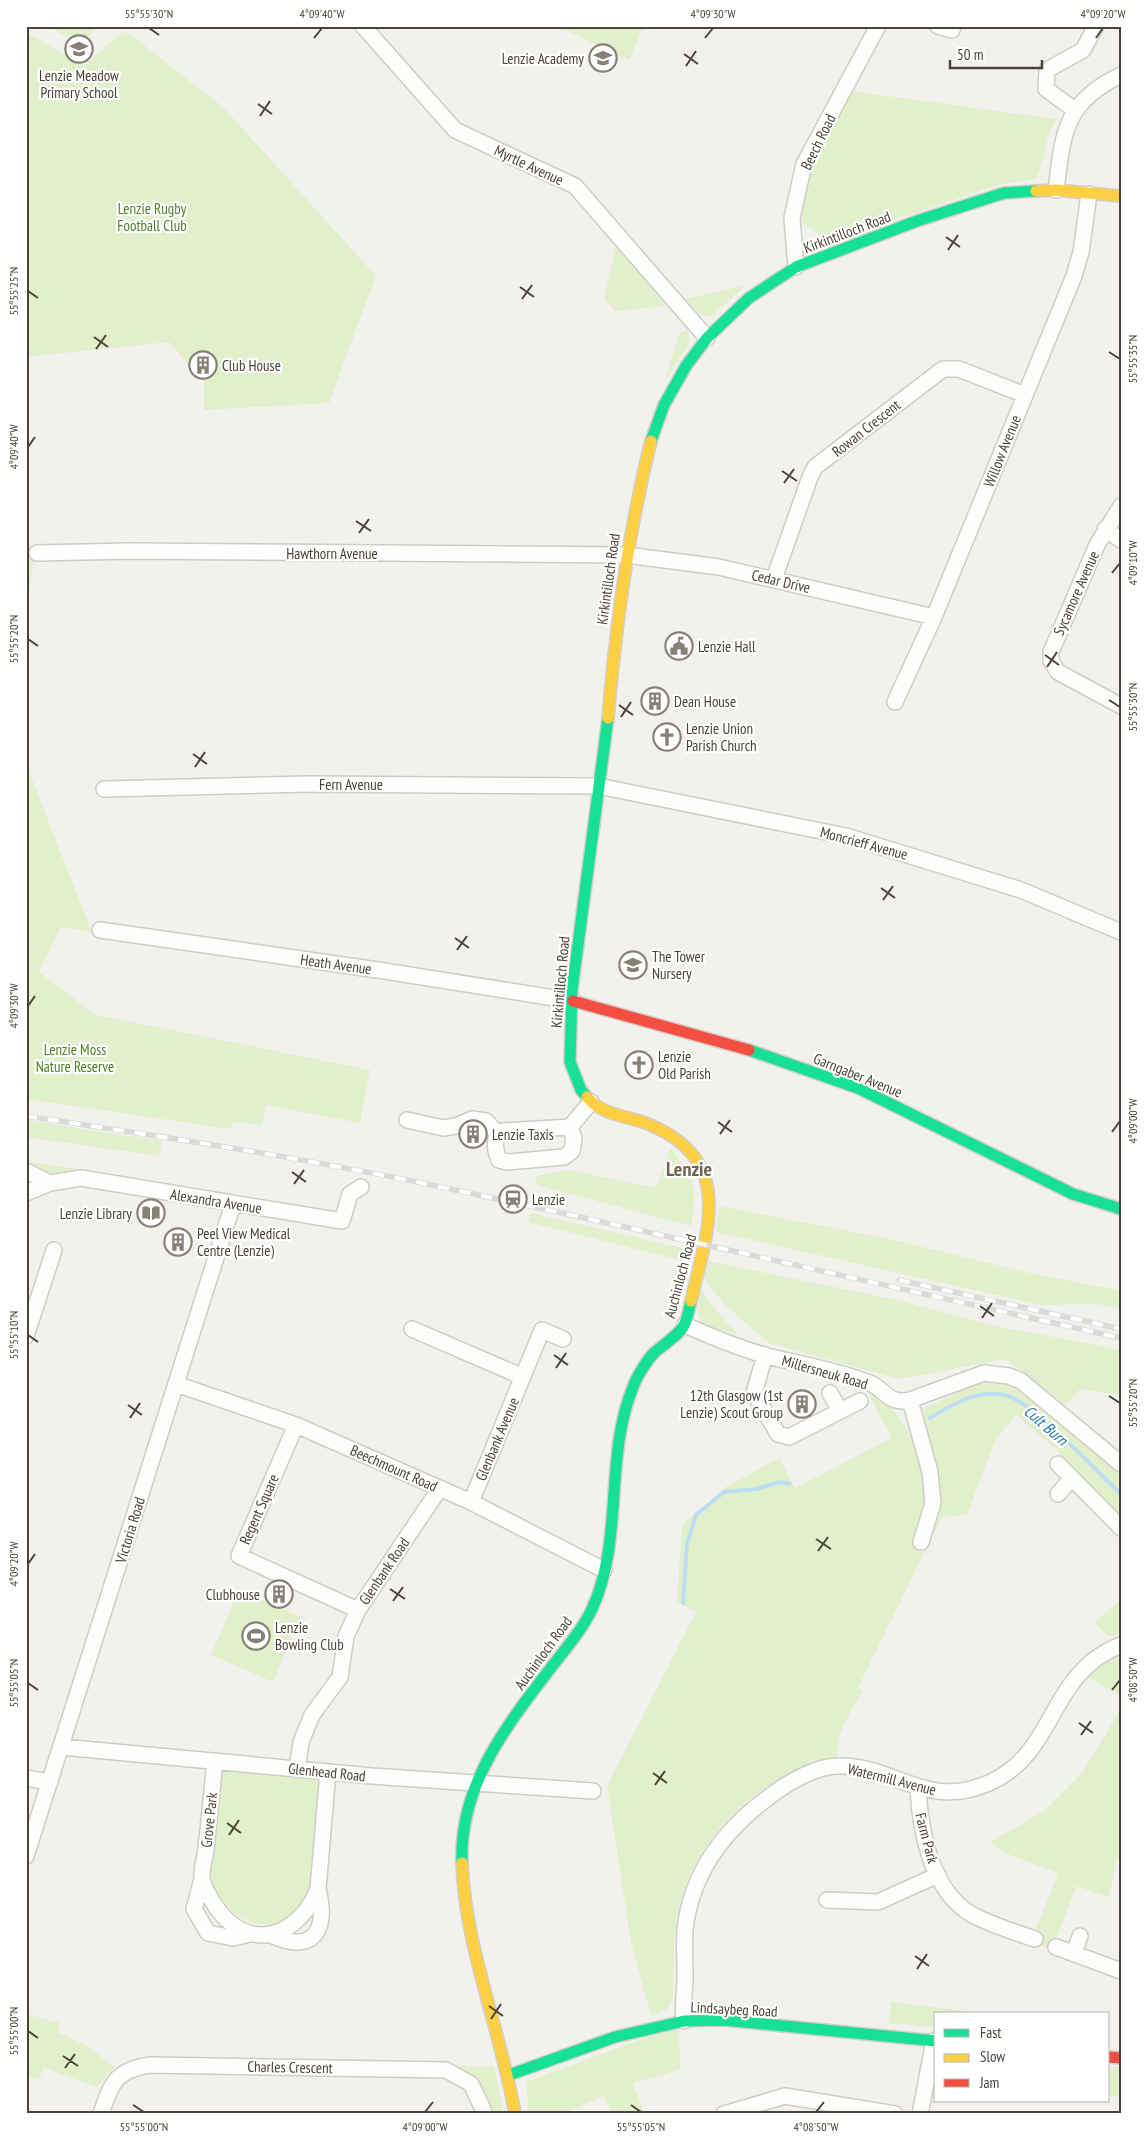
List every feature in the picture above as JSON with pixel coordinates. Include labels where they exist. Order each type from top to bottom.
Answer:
[{"type":"main road","name":"Kirkintilloch Road","points":[[710,1218],[710,1196],[704,1173],[692,1155],[677,1140],[648,1124],[612,1115],[591,1102],[581,1090],[570,1062],[572,1001],[598,786],[606,738],[614,649],[626,555],[635,504],[651,440],[660,414],[686,366],[707,338],[749,298],[796,267],[917,221],[1004,193],[1056,190],[1121,196]]},
{"type":"main road","name":"Garngaber Avenue","points":[[572,1001],[757,1052],[858,1088],[1073,1194],[1121,1209]]},
{"type":"main road","name":"Auchinloch Road","points":[[515,2114],[509,2075],[464,1902],[461,1872],[462,1843],[467,1811],[475,1784],[492,1747],[576,1635],[595,1603],[604,1570],[616,1450],[626,1401],[642,1367],[674,1333],[685,1326],[710,1218]]},
{"type":"main road","name":"Lindsaybeg Road","points":[[509,2075],[614,2037],[684,2021],[723,2020],[934,2041]]},
{"type":"street","name":"Myrtle Avenue","points":[[363,26],[455,130],[575,186],[707,338]]},
{"type":"street","name":"Beech Road","points":[[796,267],[792,218],[804,164],[878,26]]},
{"type":"street","points":[[938,26],[952,30],[953,26]]},
{"type":"street","points":[[1076,112],[1046,89],[1047,70],[1083,50],[1096,26]]},
{"type":"street","points":[[1056,190],[1064,130],[1094,89],[1121,75]]},
{"type":"street","name":"Willow Avenue","points":[[896,702],[934,617],[1074,276],[1081,252],[1088,194]]},
{"type":"street","name":"Rowan Crescent","points":[[774,579],[810,477],[815,468],[943,369],[959,369],[1025,395]]},
{"type":"street","name":"Sycamore Avenue","points":[[1121,506],[1105,530],[1050,652],[1051,661],[1058,672],[1121,706]]},
{"type":"street","points":[[1105,530],[1121,540]]},
{"type":"street","name":"Hawthorn Avenue","points":[[38,553],[130,551],[626,555]]},
{"type":"street","name":"Cedar Drive","points":[[626,555],[720,567],[934,617]]},
{"type":"street","name":"Fern Avenue","points":[[104,789],[309,784],[598,786]]},
{"type":"street","name":"Moncrieff Avenue","points":[[598,786],[846,836],[1021,890],[1121,932]]},
{"type":"street","name":"Heath Avenue","points":[[100,930],[388,971],[572,1001]]},
{"type":"street","points":[[570,1127],[574,1138],[572,1151],[564,1157],[507,1162],[500,1160],[495,1142],[498,1134],[502,1131],[570,1127],[591,1102]]},
{"type":"street","points":[[407,1120],[443,1128],[456,1126],[472,1119],[486,1121],[498,1134]]},
{"type":"street","points":[[26,1171],[50,1183]]},
{"type":"street","name":"Alexandra Avenue","points":[[26,1193],[50,1183],[81,1178],[342,1221],[350,1194],[361,1187]]},
{"type":"street","name":"Victoria Road","points":[[26,1856],[233,1204]]},
{"type":"street","points":[[26,1336],[29,1316],[54,1250]]},
{"type":"street","name":"Millersneuk Road","points":[[685,1326],[715,1340],[764,1355],[869,1382],[890,1399],[901,1402],[910,1400]]},
{"type":"street","name":"Glenbank Avenue","points":[[412,1329],[523,1377]]},
{"type":"street","name":"Glenbank Avenue","points":[[471,1502],[542,1330],[563,1339]]},
{"type":"street","points":[[764,1355],[754,1393],[778,1434],[789,1437],[860,1401]]},
{"type":"street","points":[[921,1542],[933,1503],[930,1472],[910,1400],[984,1373],[1009,1376],[1021,1381],[1121,1464]]},
{"type":"street","name":"Beechmount Road","points":[[176,1384],[296,1425],[471,1502],[604,1570]]},
{"type":"street","points":[[830,1393],[840,1411]]},
{"type":"street","name":"Regent Square","points":[[296,1425],[239,1556],[358,1610]]},
{"type":"street","points":[[1058,1464],[1121,1528]]},
{"type":"street","points":[[1058,1494],[1072,1478]]},
{"type":"street","name":"Glenbank Road","points":[[297,1769],[301,1742],[312,1716],[340,1677],[346,1636],[358,1610],[440,1488]]},
{"type":"street","name":"Watermill Avenue","points":[[684,2021],[685,1931],[692,1895],[706,1864],[735,1826],[778,1790],[827,1768],[838,1766],[869,1770],[918,1788],[954,1792],[972,1789],[1006,1774],[1022,1761],[1037,1742],[1068,1685],[1079,1672],[1094,1658],[1121,1645]]},
{"type":"street","name":"Glenhead Road","points":[[62,1746],[328,1772],[593,1792]]},
{"type":"street","name":"Grove Park","points":[[215,1761],[202,1879],[194,1909],[208,1932],[233,1938],[250,1934],[271,1935],[288,1943],[310,1939],[321,1927],[323,1909],[318,1889]]},
{"type":"street","name":"Grove Park","points":[[271,1935],[298,1921],[312,1903],[318,1889],[328,1772]]},
{"type":"street","points":[[26,1778],[50,1782]]},
{"type":"street","name":"Farm Park","points":[[918,1788],[921,1823],[929,1854],[938,1875],[956,1901],[970,1913],[1020,1926],[1035,1939]]},
{"type":"street","points":[[827,1900],[878,1902],[938,1875]]},
{"type":"street","name":"Grove Park","points":[[202,1879],[211,1900],[227,1921],[250,1934]]},
{"type":"street","points":[[1074,1954],[1080,1936]]},
{"type":"street","points":[[1056,1947],[1121,1971]]},
{"type":"street","points":[[920,2114],[934,2046]]},
{"type":"street","name":"Charles Crescent","points":[[101,2114],[115,2079],[131,2068],[150,2064],[446,2070],[471,2084],[484,2114]]},
{"type":"street","points":[[724,2114],[785,2096],[895,2114]]},
{"type":"green space","points":[[48,26],[96,26],[84,47]]},
{"type":"green space","points":[[557,26],[644,26],[629,60]]},
{"type":"green space","name":"Lenzie Rugby Football Club","points":[[26,32],[84,66],[121,33],[127,32],[223,107],[376,276],[329,403],[204,410],[204,383],[169,342],[26,357]]},
{"type":"green space","points":[[850,91],[1057,119],[1049,133],[1042,164],[1035,179],[1001,184],[829,242],[801,221],[801,205],[804,188],[817,154]]},
{"type":"green space","points":[[616,245],[666,306],[615,311],[604,298]]},
{"type":"green space","points":[[746,285],[712,316],[701,315],[686,299]]},
{"type":"green space","points":[[688,330],[690,343],[665,380],[680,332]]},
{"type":"green space","points":[[36,546],[28,595],[28,731],[26,731],[26,547]]},
{"type":"green space","name":"Lenzie Moss Nature Reserve","points":[[26,764],[92,932],[61,927],[39,972],[96,1015],[370,1070],[360,1123],[266,1105],[262,1125],[233,1122],[230,1129],[26,1099]]},
{"type":"green space","points":[[26,1120],[162,1141],[159,1156],[26,1137]]},
{"type":"green space","points":[[670,1148],[685,1167],[692,1184],[694,1202],[691,1226],[537,1185],[536,1176],[568,1170],[656,1188]]},
{"type":"green space","points":[[26,1161],[77,1169],[77,1172],[50,1177],[26,1167]]},
{"type":"green space","points":[[719,1206],[894,1240],[1030,1273],[1121,1291],[1121,1309],[1097,1304],[1041,1305],[716,1232]]},
{"type":"green space","points":[[531,1213],[682,1248],[679,1260],[528,1222]]},
{"type":"green space","points":[[708,1261],[902,1301],[986,1324],[1121,1350],[1121,1395],[1080,1389],[1066,1405],[1006,1359],[899,1379],[769,1343],[724,1304],[704,1279]]},
{"type":"green space","points":[[701,1289],[716,1310],[739,1336],[703,1324],[697,1312]]},
{"type":"green space","points":[[986,1380],[1013,1383],[1121,1472],[1121,1516],[1063,1460],[1058,1451],[1016,1415],[995,1440],[967,1515],[942,1517],[858,1688],[863,1691],[841,1731],[837,1758],[809,1766],[781,1778],[756,1794],[733,1814],[713,1836],[697,1861],[685,1888],[677,1917],[673,1997],[667,2009],[651,2016],[631,1942],[607,1786],[696,1612],[677,1602],[682,1525],[726,1487],[779,1458],[795,1488],[892,1438],[866,1390],[874,1394],[895,1412],[911,1435],[914,1443],[928,1440],[923,1408]]},
{"type":"green space","name":"Lenzie Bowling Club","points":[[239,1590],[301,1617],[273,1682],[211,1655]]},
{"type":"green space","points":[[1121,1599],[1121,1634],[1109,1637],[1094,1623]]},
{"type":"green space","points":[[1121,1651],[1121,1696],[1084,1675],[1111,1654]]},
{"type":"green space","points":[[1121,1709],[1121,1860],[1117,1859],[1109,1897],[1076,1886],[1052,1951],[1039,1945],[1043,1933],[1036,1930],[1058,1873],[1005,1853],[991,1842],[1044,1811],[1082,1773]]},
{"type":"green space","points":[[222,1770],[320,1779],[310,1887],[302,1906],[290,1918],[275,1924],[259,1924],[244,1919],[230,1909],[218,1895],[210,1874],[210,1868]]},
{"type":"green space","points":[[891,2002],[973,2012],[934,2012],[934,2027],[889,2023]]},
{"type":"green space","points":[[26,2014],[60,2023],[58,2032],[85,2045],[115,2067],[97,2087],[43,2068],[39,2080],[26,2075]]},
{"type":"green space","points":[[679,2029],[680,2070],[633,2083],[645,2114],[613,2114],[603,2096],[563,2114],[529,2114],[526,2082],[639,2040]]},
{"type":"green space","points":[[455,2066],[494,2067],[504,2114],[488,2114],[455,2070]]},
{"type":"green space","points":[[1110,2067],[1121,2067],[1121,2097],[1110,2096]]},
{"type":"waterway","name":"Cult Burn","points":[[930,1418],[957,1403],[975,1396],[985,1394],[1005,1395],[1017,1400],[1047,1423],[1121,1494]]},
{"type":"waterway","name":"Cult Burn","points":[[683,1603],[687,1544],[696,1515],[724,1492],[757,1489],[779,1482],[790,1484]]},
{"type":"railway","points":[[26,1116],[234,1148],[390,1176],[1121,1338]]},
{"type":"railway","points":[[899,1280],[1121,1329]]},
{"type":"traffic: fast","points":[[651,441],[664,405],[686,366],[707,338],[749,298],[796,267],[917,221],[1004,193],[1036,191]]},
{"type":"traffic: fast","points":[[587,1097],[581,1090],[570,1062],[572,990],[608,718]]},
{"type":"traffic: fast","points":[[749,1050],[858,1088],[1073,1194],[1121,1209]]},
{"type":"traffic: fast","points":[[462,1863],[463,1834],[469,1807],[489,1756],[519,1710],[584,1624],[592,1609],[602,1583],[608,1555],[619,1442],[624,1414],[640,1373],[655,1352],[683,1327],[691,1301]]},
{"type":"traffic: fast","points":[[509,2075],[615,2037],[684,2021],[723,2020],[934,2041]]},
{"type":"traffic: slow","points":[[1036,191],[1056,190],[1121,196]]},
{"type":"traffic: slow","points":[[608,718],[629,544],[651,441]]},
{"type":"traffic: slow","points":[[587,1097],[608,1112],[648,1124],[676,1139],[695,1157],[705,1177],[709,1200],[704,1249],[691,1301]]},
{"type":"traffic: slow","points":[[462,1863],[465,1894],[476,1957],[509,2083],[515,2114]]},
{"type":"traffic: jam","points":[[573,1001],[749,1050]]},
{"type":"traffic: jam","points":[[1110,2057],[1121,2058]]},
{"type":"place","name":"Lenzie Meadow Primary School","points":[[79,49]]},
{"type":"place","name":"Lenzie Academy","points":[[603,58]]},
{"type":"place","name":"Club House","points":[[203,365]]},
{"type":"place","name":"Lenzie Hall","points":[[679,646]]},
{"type":"place","name":"Dean House","points":[[655,701]]},
{"type":"place","name":"Lenzie Union Parish Church","points":[[667,737]]},
{"type":"place","name":"The Tower Nursery","points":[[633,965]]},
{"type":"place","name":"Lenzie Old Parish","points":[[639,1065]]},
{"type":"place","name":"Lenzie Taxis","points":[[473,1134]]},
{"type":"place","name":"Lenzie","points":[[513,1199]]},
{"type":"place","name":"Lenzie Library","points":[[151,1213]]},
{"type":"place","name":"Peel View Medical Centre (Lenzie)","points":[[178,1242]]},
{"type":"place","name":"12th Glasgow (1st Lenzie) Scout Group","points":[[802,1404]]},
{"type":"place","name":"Clubhouse","points":[[279,1594]]},
{"type":"place","name":"Lenzie Bowling Club","points":[[256,1636]]},
{"type":"district","name":"Lenzie","points":[[689,1169]]}]
